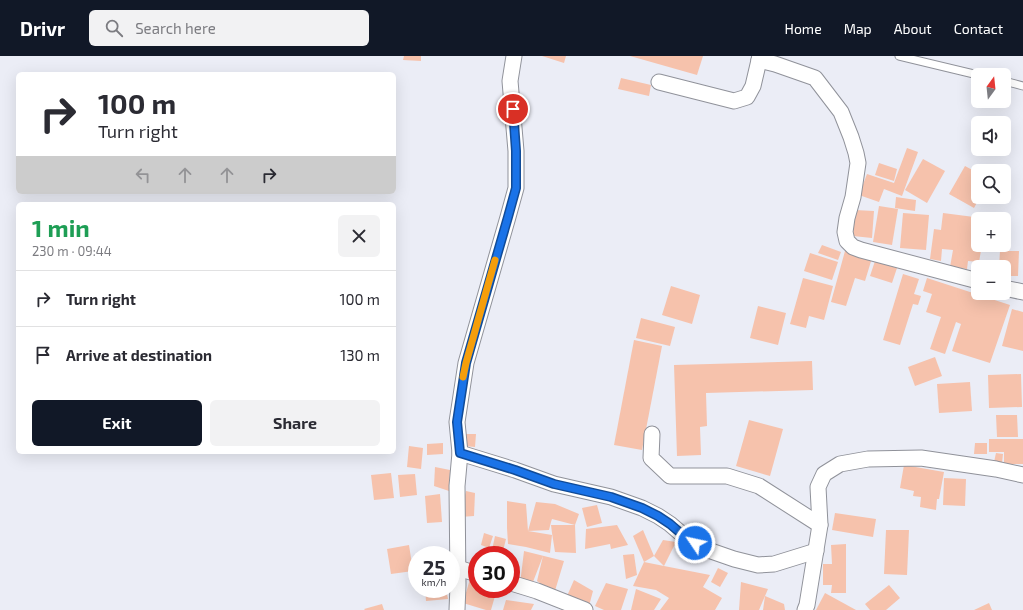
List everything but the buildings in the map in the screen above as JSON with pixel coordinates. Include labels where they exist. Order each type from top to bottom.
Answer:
[{"type":"street","points":[[458,546],[457,486],[460,453],[457,422],[466,363],[516,188],[516,151],[510,81],[514,56]]},
{"type":"street","points":[[659,82],[734,100],[747,97],[753,86],[760,58],[815,78],[841,112],[856,153],[858,164],[853,197],[847,218],[845,232],[847,241],[852,247],[861,250],[971,279]]},
{"type":"street","points":[[1011,289],[1023,292]]},
{"type":"street","points":[[652,434],[651,458],[670,476],[727,476],[759,486],[820,525]]},
{"type":"street","points":[[460,453],[554,484],[611,497],[642,508],[658,516],[695,543],[711,551],[734,559],[758,565],[774,564],[816,551]]},
{"type":"street","points":[[805,610],[820,525],[818,487],[824,474],[840,464],[868,459],[921,458],[996,469],[1023,475]]},
{"type":"street","points":[[520,586],[585,610]]},
{"type":"street","points":[[457,598],[457,610]]},
{"type":"lane","points":[[899,56],[971,73]]},
{"type":"lane","points":[[1011,83],[1023,86]]},
{"type":"slow traffic","points":[[463,377],[495,260]]},
{"type":"route","points":[[513,109],[516,151],[516,188],[466,363],[457,422],[460,453],[554,484],[611,497],[642,508],[658,516],[695,543]]}]
